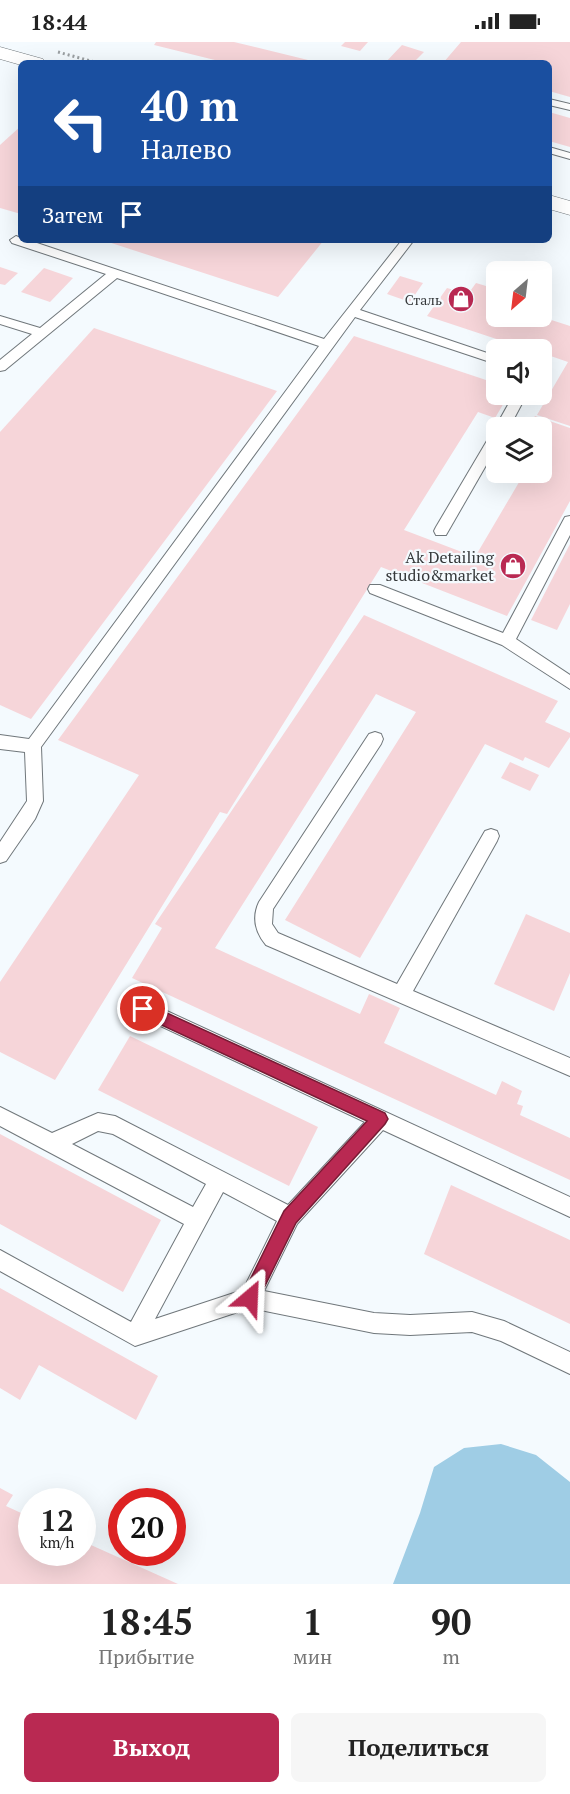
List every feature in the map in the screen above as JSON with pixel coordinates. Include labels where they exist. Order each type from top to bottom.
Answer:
[{"type":"street","points":[[0,53],[25,60]]},
{"type":"street","points":[[552,203],[570,208]]},
{"type":"lane","points":[[552,103],[570,107]]},
{"type":"lane","points":[[552,151],[570,156]]},
{"type":"lane","points":[[25,243],[327,344]]},
{"type":"lane","points":[[0,856],[29,814],[35,801],[33,746],[327,344],[406,243]]},
{"type":"lane","points":[[0,367],[114,273]]},
{"type":"lane","points":[[354,312],[486,357]]},
{"type":"lane","points":[[0,320],[42,333]]},
{"type":"lane","points":[[441,531],[486,454]]},
{"type":"lane","points":[[507,641],[570,521]]},
{"type":"lane","points":[[375,589],[507,641],[570,683]]},
{"type":"lane","points":[[375,739],[265,907],[262,919],[263,930],[272,939],[570,1067]]},
{"type":"lane","points":[[0,742],[33,746]]},
{"type":"lane","points":[[401,994],[491,836]]},
{"type":"lane","points":[[143,1009],[570,1207]]},
{"type":"lane","points":[[0,1116],[197,1220]]},
{"type":"lane","points":[[250,1298],[290,1217],[380,1119]]},
{"type":"lane","points":[[51,1143],[98,1122],[115,1125],[290,1217]]},
{"type":"lane","points":[[135,1336],[219,1180]]},
{"type":"lane","points":[[0,1260],[135,1336],[250,1298],[374,1323],[410,1325],[472,1322],[504,1331],[570,1363]]},
{"type":"shaded area","points":[[501,1444],[536,1455],[570,1482],[570,1584],[393,1584],[420,1513],[434,1467],[464,1448]]},
{"type":"building","points":[[156,42],[234,42],[308,60],[215,60],[154,45]]},
{"type":"building","points":[[345,42],[368,42],[360,51],[341,46]]},
{"type":"building","points":[[461,42],[570,42],[570,97],[552,92],[552,60],[446,60]]},
{"type":"building","points":[[402,45],[424,52],[416,60],[388,60]]},
{"type":"building","points":[[552,113],[570,118],[570,147],[552,142]]},
{"type":"building","points":[[18,129],[18,213],[0,208],[0,145]]},
{"type":"building","points":[[111,243],[322,243],[278,297]]},
{"type":"building","points":[[0,267],[18,273],[5,285],[0,284]]},
{"type":"building","points":[[44,268],[73,278],[50,302],[21,292]]},
{"type":"building","points":[[400,276],[423,283],[410,302],[387,294]]},
{"type":"building","points":[[476,283],[486,286],[486,327],[552,327],[552,320],[570,326],[570,426],[552,420],[552,417],[537,415],[543,405],[552,405],[552,389],[568,362],[552,356],[552,339],[497,339],[427,316],[447,288],[468,294]]},
{"type":"building","points":[[94,328],[277,391],[31,719],[0,705],[0,432]]},
{"type":"building","points":[[354,336],[486,380],[486,405],[503,405],[496,417],[478,412],[404,530],[475,557],[519,483],[552,483],[552,422],[570,428],[570,501],[507,616],[381,567],[227,814],[220,812],[55,1080],[0,1052],[0,982],[139,775],[58,740]]},
{"type":"building","points":[[570,544],[570,604],[557,630],[531,620]]},
{"type":"building","points":[[364,615],[558,701],[545,722],[570,733],[570,737],[549,768],[525,757],[523,761],[485,744],[360,958],[285,920],[416,712],[376,694],[215,948],[360,1014],[369,994],[400,1008],[384,1043],[496,1095],[502,1081],[522,1091],[517,1104],[523,1106],[520,1115],[570,1138],[570,1180],[132,978],[162,928],[155,924]]},
{"type":"building","points":[[510,762],[539,775],[530,791],[501,778]]},
{"type":"building","points":[[526,914],[570,933],[570,973],[554,1011],[494,984]]},
{"type":"building","points":[[130,1036],[318,1127],[289,1186],[98,1090]]},
{"type":"building","points":[[0,1134],[161,1220],[123,1292],[0,1224]]},
{"type":"building","points":[[451,1185],[570,1240],[570,1324],[424,1254]]},
{"type":"building","points":[[0,1288],[158,1376],[136,1420],[39,1365],[20,1400],[0,1388]]},
{"type":"building","points":[[0,1488],[13,1495],[6,1506],[18,1512],[18,1566],[96,1566],[96,1547],[108,1553],[108,1566],[138,1566],[178,1584],[0,1584]]},
{"type":"place","name":"Сталь","points":[[461,299]]},
{"type":"place","name":"Ak Detailing studio&market","points":[[513,566]]},
{"type":"route","points":[[143,1009],[380,1119],[290,1217],[250,1298]]}]
